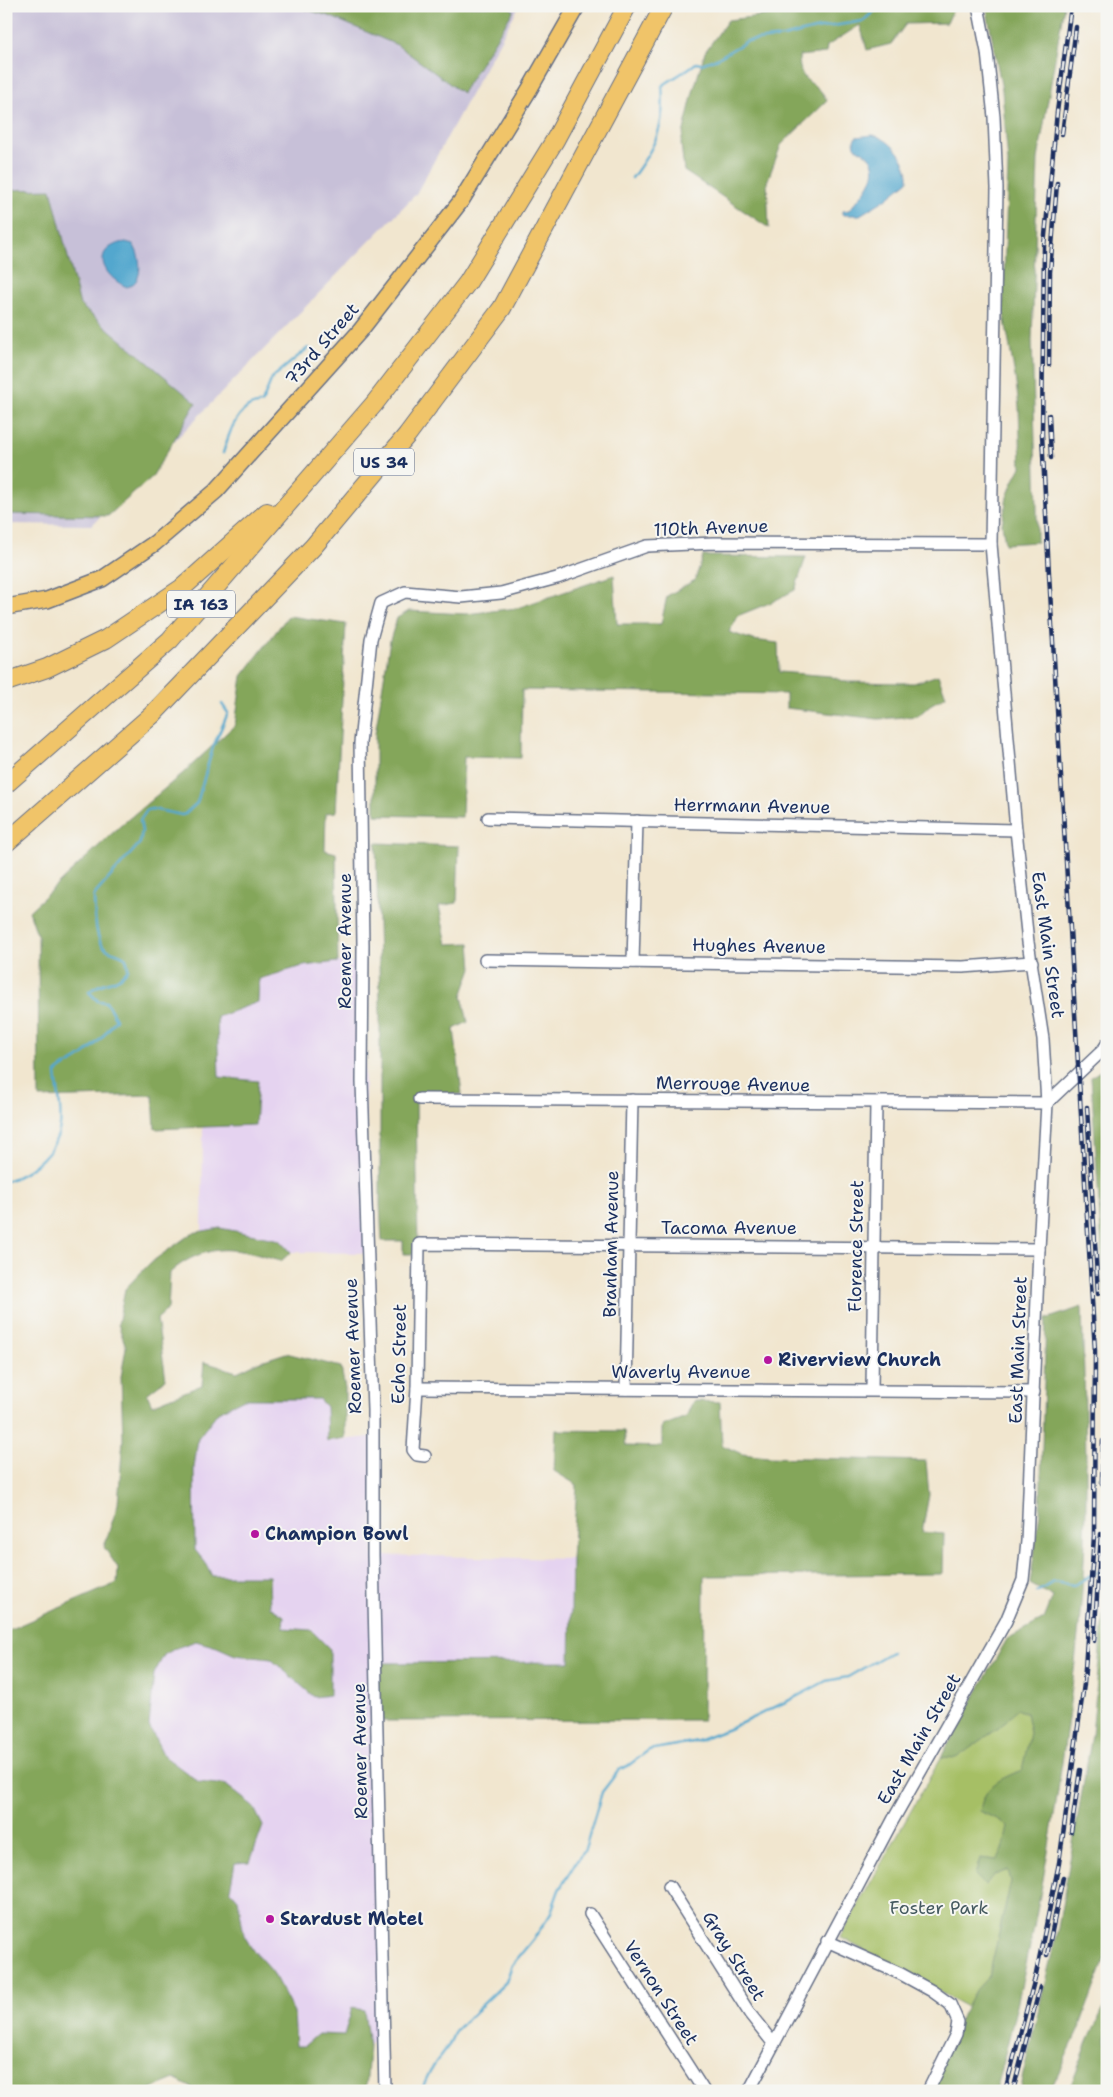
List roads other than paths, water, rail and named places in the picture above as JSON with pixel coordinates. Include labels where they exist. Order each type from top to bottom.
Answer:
[{"type":"highway","name":"US 34","points":[[6,682],[47,668],[106,639],[182,588],[249,530],[374,404],[468,282],[555,140],[627,6]]},
{"type":"highway","name":"US 34","points":[[6,843],[152,715],[313,547],[407,435],[502,308],[664,6]]},
{"type":"highway","name":"IA 163","points":[[6,784],[170,640],[374,404]]},
{"type":"main road","name":"73rd Street","points":[[6,607],[47,600],[102,579],[155,543],[216,491],[360,331],[461,201],[529,90],[576,6]]},
{"type":"street","name":"East Main Street","points":[[749,2091],[827,1941],[893,1820],[1006,1621],[1023,1580],[1034,1392],[1047,1104],[1043,1039],[1016,830],[991,544],[997,188],[993,108],[987,52],[978,6]]},
{"type":"street","name":"110th Avenue","points":[[381,603],[405,592],[461,597],[502,593],[557,578],[647,546],[712,543],[991,544]]},
{"type":"street","name":"Roemer Avenue","points":[[381,603],[371,639],[360,743],[363,945],[362,1082],[372,1410],[373,1565],[385,2091]]},
{"type":"street","name":"Herrmann Avenue","points":[[488,818],[1016,830]]},
{"type":"street","points":[[632,962],[636,821]]},
{"type":"street","name":"Hughes Avenue","points":[[486,960],[963,967],[1032,962]]},
{"type":"street","points":[[1047,1104],[1105,1050]]},
{"type":"street","name":"Merrouge Avenue","points":[[419,1098],[1047,1104]]},
{"type":"street","name":"Branham Avenue","points":[[626,1389],[632,1100]]},
{"type":"street","name":"Florence Street","points":[[872,1390],[876,1102]]},
{"type":"street","name":"Tacoma Avenue","points":[[419,1244],[1039,1248]]},
{"type":"street","name":"Echo Street","points":[[419,1244],[417,1388],[413,1450],[417,1455],[425,1456]]},
{"type":"street","name":"Waverly Avenue","points":[[417,1388],[1034,1392]]},
{"type":"street","name":"Gray Street","points":[[669,1886],[750,2014],[773,2043]]},
{"type":"street","name":"Vernon Street","points":[[590,1914],[704,2091]]},
{"type":"street","points":[[827,1941],[901,1974],[932,1991],[950,2004],[958,2022],[956,2034],[928,2091]]},
{"type":"water","points":[[872,135],[886,141],[898,152],[906,166],[908,181],[886,199],[860,215],[843,215],[843,211],[849,210],[869,185],[874,170],[868,156],[855,146],[854,140],[856,137]]},
{"type":"water","points":[[126,242],[133,244],[136,249],[140,268],[137,280],[127,287],[111,276],[103,262],[107,250],[115,245]]},
{"type":"waterway","points":[[632,178],[653,146],[657,135],[662,113],[662,86],[666,83],[696,63],[701,64],[718,58],[747,41],[783,37],[815,29],[863,21],[880,6]]},
{"type":"waterway","points":[[223,453],[232,429],[242,412],[248,407],[262,403],[272,378],[308,348]]},
{"type":"waterway","points":[[6,1181],[34,1167],[51,1149],[56,1139],[61,1119],[56,1073],[92,1047],[116,1019],[106,1002],[98,1001],[89,992],[94,988],[119,978],[128,969],[125,957],[108,950],[100,941],[96,925],[94,897],[140,843],[142,831],[140,820],[147,810],[152,809],[182,815],[197,803],[213,747],[228,713],[222,704]]},
{"type":"waterway","points":[[1037,1592],[1053,1582],[1074,1585],[1107,1567]]},
{"type":"waterway","points":[[421,2091],[433,2066],[449,2045],[455,2031],[506,1982],[512,1965],[550,1915],[559,1890],[584,1852],[602,1792],[619,1770],[649,1750],[698,1741],[729,1729],[826,1681],[848,1677],[891,1652]]},
{"type":"railway","points":[[1005,2091],[1036,1974],[1059,1863],[1084,1684],[1094,1536],[1095,1351],[1042,434],[1044,246],[1057,112],[1071,6]]},
{"type":"railway","points":[[1062,134],[1076,27]]},
{"type":"railway","points":[[1049,365],[1050,272],[1057,183]]},
{"type":"railway","points":[[1049,415],[1051,458]]},
{"type":"railway","points":[[1087,1107],[1098,1294]]},
{"type":"railway","points":[[1102,1484],[1103,1441]]},
{"type":"railway","points":[[1094,1641],[1101,1534]]},
{"type":"railway","points":[[1071,1832],[1080,1770]]},
{"type":"railway","points":[[1047,1955],[1063,1877]]},
{"type":"railway","points":[[1013,2091],[1040,1987]]},
{"type":"place","name":"Riverview Church","points":[[768,1360]]},
{"type":"place","name":"Champion Bowl","points":[[255,1534]]},
{"type":"place","name":"Stardust Motel","points":[[270,1919]]},
{"type":"park label","name":"Foster Park","points":[[939,1908]]}]
